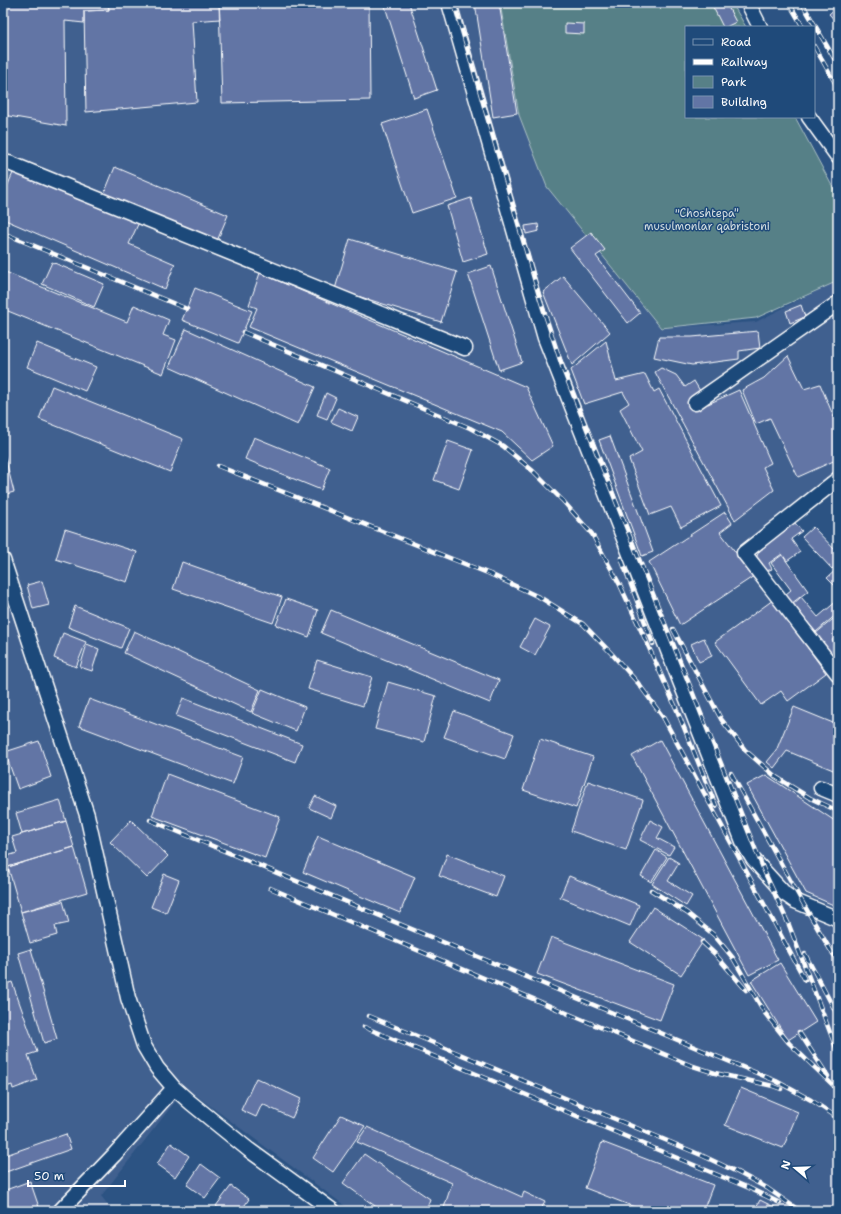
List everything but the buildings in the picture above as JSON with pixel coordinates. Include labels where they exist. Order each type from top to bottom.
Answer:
[{"type":"street","points":[[449,3],[545,338],[744,844],[753,859],[785,894],[795,901],[838,919]]},
{"type":"street","points":[[748,3],[760,26]]},
{"type":"street","points":[[810,118],[838,157]]},
{"type":"street","points":[[3,164],[9,163],[465,348]]},
{"type":"street","points":[[694,403],[838,303]]},
{"type":"street","points":[[838,479],[744,554],[838,674]]},
{"type":"street","points":[[3,560],[87,815],[128,998],[135,1022],[149,1057],[174,1088],[214,1123],[333,1211]]},
{"type":"street","points":[[821,788],[838,795]]},
{"type":"street","points":[[60,1211],[114,1155],[174,1088]]},
{"type":"shaded area","points":[[3,3],[500,3],[519,115],[661,328],[756,322],[838,280],[838,468],[746,546],[827,672],[838,681],[838,1211],[352,1211],[186,1088],[101,1196],[113,1211],[3,1211]]},
{"type":"green space","name":"\"Choshtepa\" musulmonlar qabristoni","points":[[500,3],[732,3],[745,26],[685,26],[685,118],[796,118],[838,197],[838,281],[756,318],[661,328],[547,187],[519,115]]},
{"type":"railway","points":[[454,3],[540,299],[564,372],[765,873],[789,925],[838,1053]]},
{"type":"railway","points":[[789,3],[802,26]]},
{"type":"railway","points":[[802,3],[838,65]]},
{"type":"railway","points":[[815,48],[838,88]]},
{"type":"railway","points":[[8,235],[187,309]]},
{"type":"railway","points":[[243,332],[470,428],[503,446],[533,471],[563,501],[592,534],[620,585],[676,708],[716,806]]},
{"type":"railway","points":[[218,466],[490,574],[541,598],[583,624],[638,683],[663,717],[805,980]]},
{"type":"railway","points":[[621,558],[653,644]]},
{"type":"railway","points":[[673,629],[721,719],[745,750],[776,777],[810,798],[838,811]]},
{"type":"railway","points":[[731,773],[804,905],[831,951],[838,960]]},
{"type":"railway","points":[[150,820],[776,1081],[811,1100],[838,1118]]},
{"type":"railway","points":[[270,888],[690,1065],[715,1073],[781,1089]]},
{"type":"railway","points":[[651,890],[687,913],[714,935],[733,958],[764,1012],[789,1043],[838,1090]]},
{"type":"railway","points":[[702,942],[715,954],[746,990]]},
{"type":"railway","points":[[805,954],[838,1016]]},
{"type":"railway","points":[[369,1016],[701,1155],[767,1188],[800,1211]]},
{"type":"railway","points":[[364,1027],[749,1188],[780,1203]]},
{"type":"railway","points":[[799,1032],[828,1076]]}]
